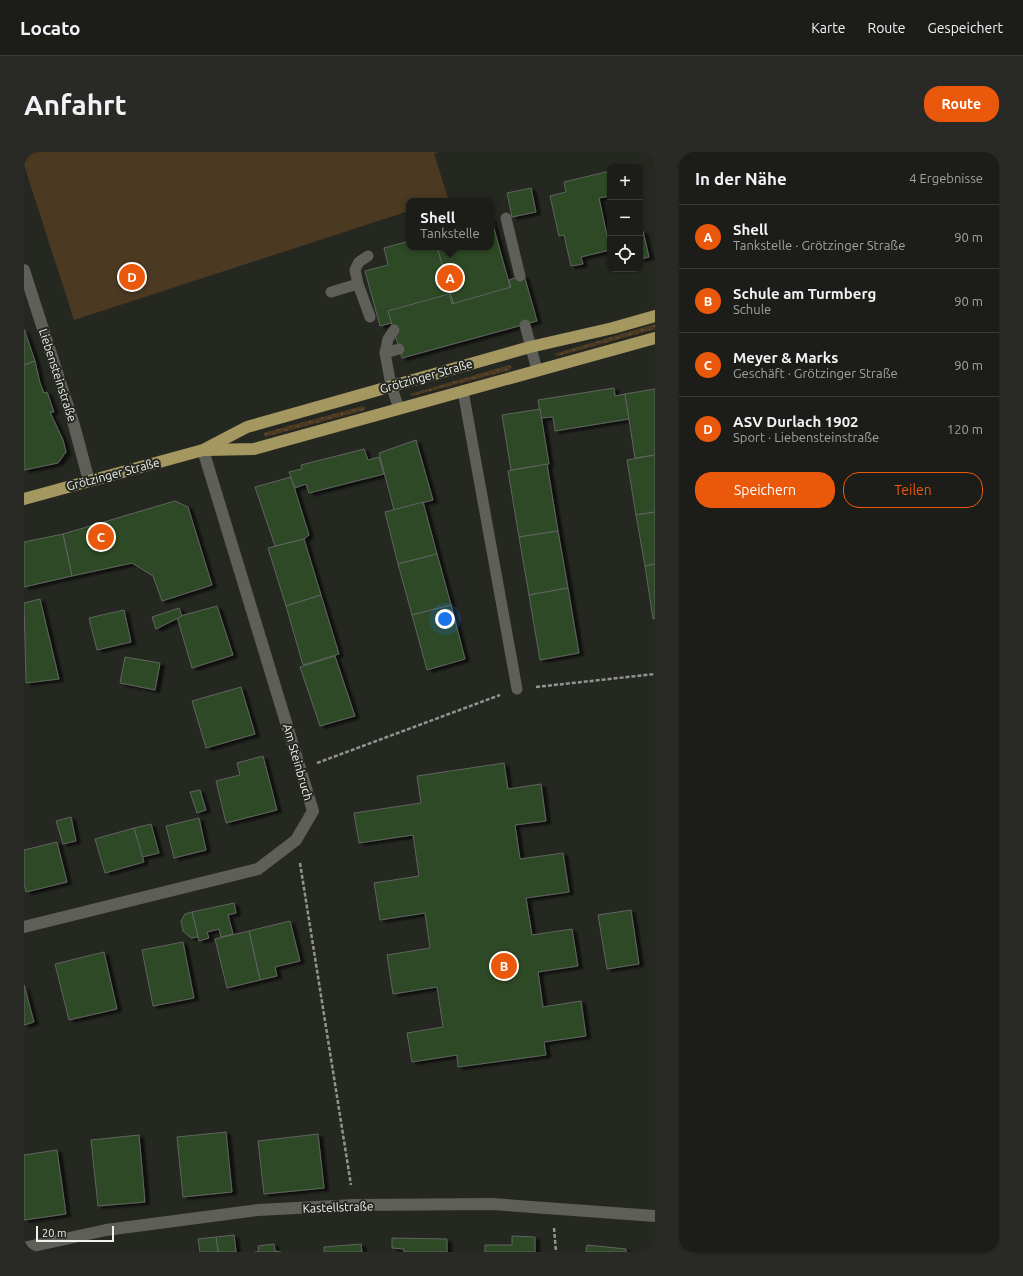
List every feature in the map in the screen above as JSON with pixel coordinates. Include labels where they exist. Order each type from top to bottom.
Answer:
[{"type":"main road","name":"Grötzinger Straße","points":[[24,499],[202,450],[247,427],[391,385],[530,347],[613,328],[655,316]]},
{"type":"main road","name":"Grötzinger Straße","points":[[202,450],[254,449],[655,338]]},
{"type":"street","name":"Liebensteinstraße","points":[[24,270],[71,418],[89,481]]},
{"type":"street","name":"Am Steinbruch","points":[[24,927],[258,869],[296,840],[313,811],[202,450]]},
{"type":"street","name":"Kastellstraße","points":[[24,1248],[106,1230],[258,1210],[355,1205],[492,1204],[655,1216]]},
{"type":"lane","points":[[506,218],[520,276]]},
{"type":"lane","points":[[368,256],[356,265],[355,275],[370,317]]},
{"type":"lane","points":[[331,292],[358,284]]},
{"type":"lane","points":[[525,325],[536,370]]},
{"type":"lane","points":[[394,330],[388,340],[385,353],[391,385],[399,409]]},
{"type":"lane","points":[[385,353],[399,349]]},
{"type":"lane","points":[[463,391],[517,689]]},
{"type":"path","points":[[301,768],[517,689],[655,674]]},
{"type":"path","points":[[296,840],[355,1205]]},
{"type":"shaded area","points":[[24,152],[439,152],[434,154],[448,198],[406,198],[406,212],[74,320],[24,165]]},
{"type":"shaded area","points":[[655,324],[655,329],[558,356],[554,354]]},
{"type":"shaded area","points":[[509,365],[512,367],[510,370],[412,396],[410,394]]},
{"type":"shaded area","points":[[363,406],[365,407],[365,410],[265,437],[263,433]]},
{"type":"building","points":[[607,172],[607,197],[599,198],[607,236],[607,251],[581,257],[583,264],[571,266],[564,235],[559,236],[550,196],[566,192],[564,182]]},
{"type":"building","points":[[531,188],[536,212],[512,217],[507,193]]},
{"type":"building","points":[[494,229],[511,290],[454,306],[438,250],[494,250]]},
{"type":"building","points":[[643,231],[649,257],[643,258]]},
{"type":"building","points":[[406,242],[406,250],[438,250],[454,306],[380,326],[365,271],[388,265],[384,248]]},
{"type":"building","points":[[524,275],[537,321],[402,358],[388,311],[449,294],[452,304],[511,287],[509,280]]},
{"type":"building","points":[[24,329],[35,361],[24,365]]},
{"type":"building","points":[[35,361],[40,383],[44,393],[47,392],[54,412],[50,412],[63,440],[66,452],[58,463],[24,470],[24,365]]},
{"type":"building","points":[[614,388],[615,396],[625,394],[629,419],[555,431],[553,417],[541,418],[538,400]]},
{"type":"building","points":[[655,389],[655,455],[635,458],[625,394]]},
{"type":"building","points":[[540,409],[549,464],[511,470],[502,415]]},
{"type":"building","points":[[416,440],[433,500],[394,510],[379,453]]},
{"type":"building","points":[[364,449],[368,460],[379,457],[384,474],[309,493],[306,484],[295,488],[289,472],[302,469],[301,465]]},
{"type":"building","points":[[655,455],[655,512],[636,515],[627,460]]},
{"type":"building","points":[[547,464],[558,531],[519,537],[508,471]]},
{"type":"building","points":[[291,477],[309,535],[304,539],[275,546],[255,487]]},
{"type":"building","points":[[175,501],[188,507],[212,585],[162,601],[153,576],[132,563],[72,576],[63,534]]},
{"type":"building","points":[[423,502],[437,554],[398,564],[385,512]]},
{"type":"building","points":[[655,512],[655,564],[645,566],[636,515]]},
{"type":"building","points":[[558,531],[568,588],[529,595],[519,537]]},
{"type":"building","points":[[63,534],[72,576],[24,587],[24,542]]},
{"type":"building","points":[[304,539],[321,595],[286,606],[268,548]]},
{"type":"building","points":[[437,554],[451,605],[412,615],[398,564]]},
{"type":"building","points":[[655,564],[655,618],[653,619],[645,566]]},
{"type":"building","points":[[568,588],[579,653],[540,660],[529,595]]},
{"type":"building","points":[[321,595],[339,654],[303,665],[286,606]]},
{"type":"building","points":[[40,599],[59,679],[26,683],[24,603]]},
{"type":"building","points":[[451,605],[465,659],[427,670],[412,615]]},
{"type":"building","points":[[217,606],[233,655],[192,668],[177,617]]},
{"type":"building","points":[[179,608],[182,616],[156,629],[152,617]]},
{"type":"building","points":[[124,610],[131,642],[97,650],[89,618]]},
{"type":"building","points":[[335,656],[355,716],[320,726],[300,667]]},
{"type":"building","points":[[125,657],[160,663],[155,690],[120,683]]},
{"type":"building","points":[[241,687],[255,734],[206,748],[192,701]]},
{"type":"building","points":[[263,756],[277,810],[226,823],[216,781],[240,775],[237,763]]},
{"type":"building","points":[[504,763],[508,789],[541,784],[546,821],[515,825],[520,859],[563,853],[569,892],[526,898],[532,935],[572,929],[578,966],[538,972],[543,1007],[581,1001],[586,1036],[544,1042],[546,1055],[458,1067],[457,1055],[412,1062],[407,1033],[443,1027],[437,987],[393,994],[387,955],[430,948],[425,913],[380,920],[374,883],[419,876],[413,835],[359,843],[354,813],[421,803],[417,776]]},
{"type":"building","points":[[200,790],[206,810],[197,813],[190,792]]},
{"type":"building","points":[[71,817],[76,841],[63,844],[56,821]]},
{"type":"building","points":[[199,818],[206,850],[174,858],[166,826]]},
{"type":"building","points":[[151,824],[159,853],[142,857],[134,828]]},
{"type":"building","points":[[134,828],[144,862],[105,873],[95,839]]},
{"type":"building","points":[[57,842],[67,882],[26,892],[24,884],[24,850]]},
{"type":"building","points":[[234,903],[236,913],[228,915],[233,934],[221,937],[219,929],[207,932],[209,938],[199,941],[192,912]]},
{"type":"building","points":[[631,910],[639,964],[607,969],[598,915]]},
{"type":"building","points":[[192,912],[198,937],[191,938],[183,931],[181,921],[185,914]]},
{"type":"building","points":[[290,921],[300,961],[275,967],[277,976],[260,980],[249,931]]},
{"type":"building","points":[[249,931],[260,980],[227,988],[215,939]]},
{"type":"building","points":[[183,942],[194,998],[153,1006],[142,950]]},
{"type":"building","points":[[104,952],[117,1009],[69,1020],[55,964]]},
{"type":"building","points":[[24,985],[34,1022],[24,1025]]},
{"type":"building","points":[[226,1132],[232,1192],[183,1197],[177,1137]]},
{"type":"building","points":[[318,1134],[324,1188],[264,1194],[258,1141]]},
{"type":"building","points":[[139,1135],[145,1202],[98,1206],[91,1140]]},
{"type":"building","points":[[57,1150],[66,1214],[24,1220],[24,1155]]},
{"type":"building","points":[[234,1235],[236,1252],[218,1252],[216,1237]]},
{"type":"building","points":[[512,1236],[535,1237],[535,1252],[485,1252],[485,1245],[512,1245]]},
{"type":"building","points":[[216,1237],[218,1252],[200,1252],[198,1239]]},
{"type":"building","points":[[392,1238],[447,1239],[447,1252],[404,1252],[404,1249],[392,1248]]},
{"type":"building","points":[[274,1244],[275,1251],[281,1252],[259,1252],[258,1246]]},
{"type":"building","points":[[361,1244],[362,1252],[324,1252],[324,1247]]},
{"type":"building","points":[[587,1245],[626,1249],[626,1252],[586,1252]]},
{"type":"place","name":"ASV Durlach 1902","points":[[132,277]]},
{"type":"place","name":"Shell","points":[[450,278]]},
{"type":"place","name":"Meyer & Marks","points":[[101,537]]},
{"type":"place","name":"Schule am Turmberg","points":[[504,966]]}]
